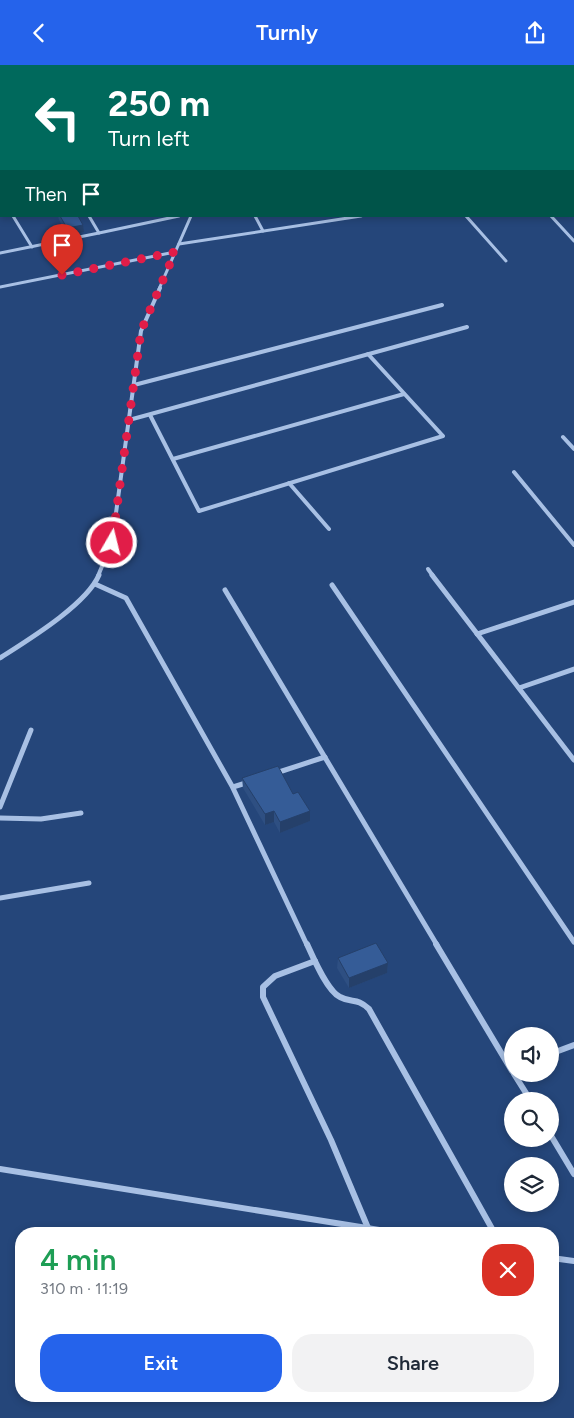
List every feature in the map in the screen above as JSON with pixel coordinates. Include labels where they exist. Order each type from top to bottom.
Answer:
[{"type":"street","points":[[14,217],[32,247]]},
{"type":"street","points":[[90,217],[99,233]]},
{"type":"street","points":[[0,658],[53,624],[95,584],[112,543],[141,331],[191,217]]},
{"type":"street","points":[[255,217],[263,231]]},
{"type":"street","points":[[467,217],[506,261]]},
{"type":"street","points":[[552,217],[574,241]]},
{"type":"street","points":[[0,253],[99,233],[159,218]]},
{"type":"street","points":[[179,244],[341,218]]},
{"type":"street","points":[[0,287],[175,252]]},
{"type":"street","points":[[134,385],[442,305]]},
{"type":"street","points":[[130,420],[467,327]]},
{"type":"street","points":[[150,415],[199,511],[443,436],[368,354]]},
{"type":"street","points":[[172,459],[404,394]]},
{"type":"street","points":[[563,437],[574,449]]},
{"type":"street","points":[[514,471],[574,545]]},
{"type":"street","points":[[290,483],[329,529]]},
{"type":"street","points":[[428,569],[574,760]]},
{"type":"street","points":[[95,584],[126,598],[233,787],[315,961],[333,992],[341,998],[360,1001],[369,1009],[491,1227]]},
{"type":"street","points":[[332,585],[574,942]]},
{"type":"street","points":[[225,591],[504,1057]]},
{"type":"street","points":[[477,634],[574,602]]},
{"type":"street","points":[[519,688],[574,669]]},
{"type":"street","points":[[0,807],[31,730]]},
{"type":"street","points":[[270,775],[325,757]]},
{"type":"street","points":[[233,787],[251,781]]},
{"type":"street","points":[[0,818],[20,820],[45,819],[81,813]]},
{"type":"street","points":[[0,898],[88,883]]},
{"type":"street","points":[[315,961],[275,976],[263,987],[263,997],[331,1140],[368,1227]]},
{"type":"street","points":[[559,1051],[574,1045]]},
{"type":"street","points":[[558,1147],[574,1174]]},
{"type":"street","points":[[0,1169],[362,1227]]},
{"type":"street","points":[[559,1259],[574,1261]]},
{"type":"building","points":[[61,217],[79,217],[83,225],[67,228]]},
{"type":"building","points":[[278,766],[293,794],[298,792],[310,811],[280,822],[274,811],[265,814],[242,778]]},
{"type":"building","points":[[376,943],[388,963],[349,978],[338,958]]},
{"type":"route","points":[[62,275],[175,252],[141,331],[112,543]]}]
